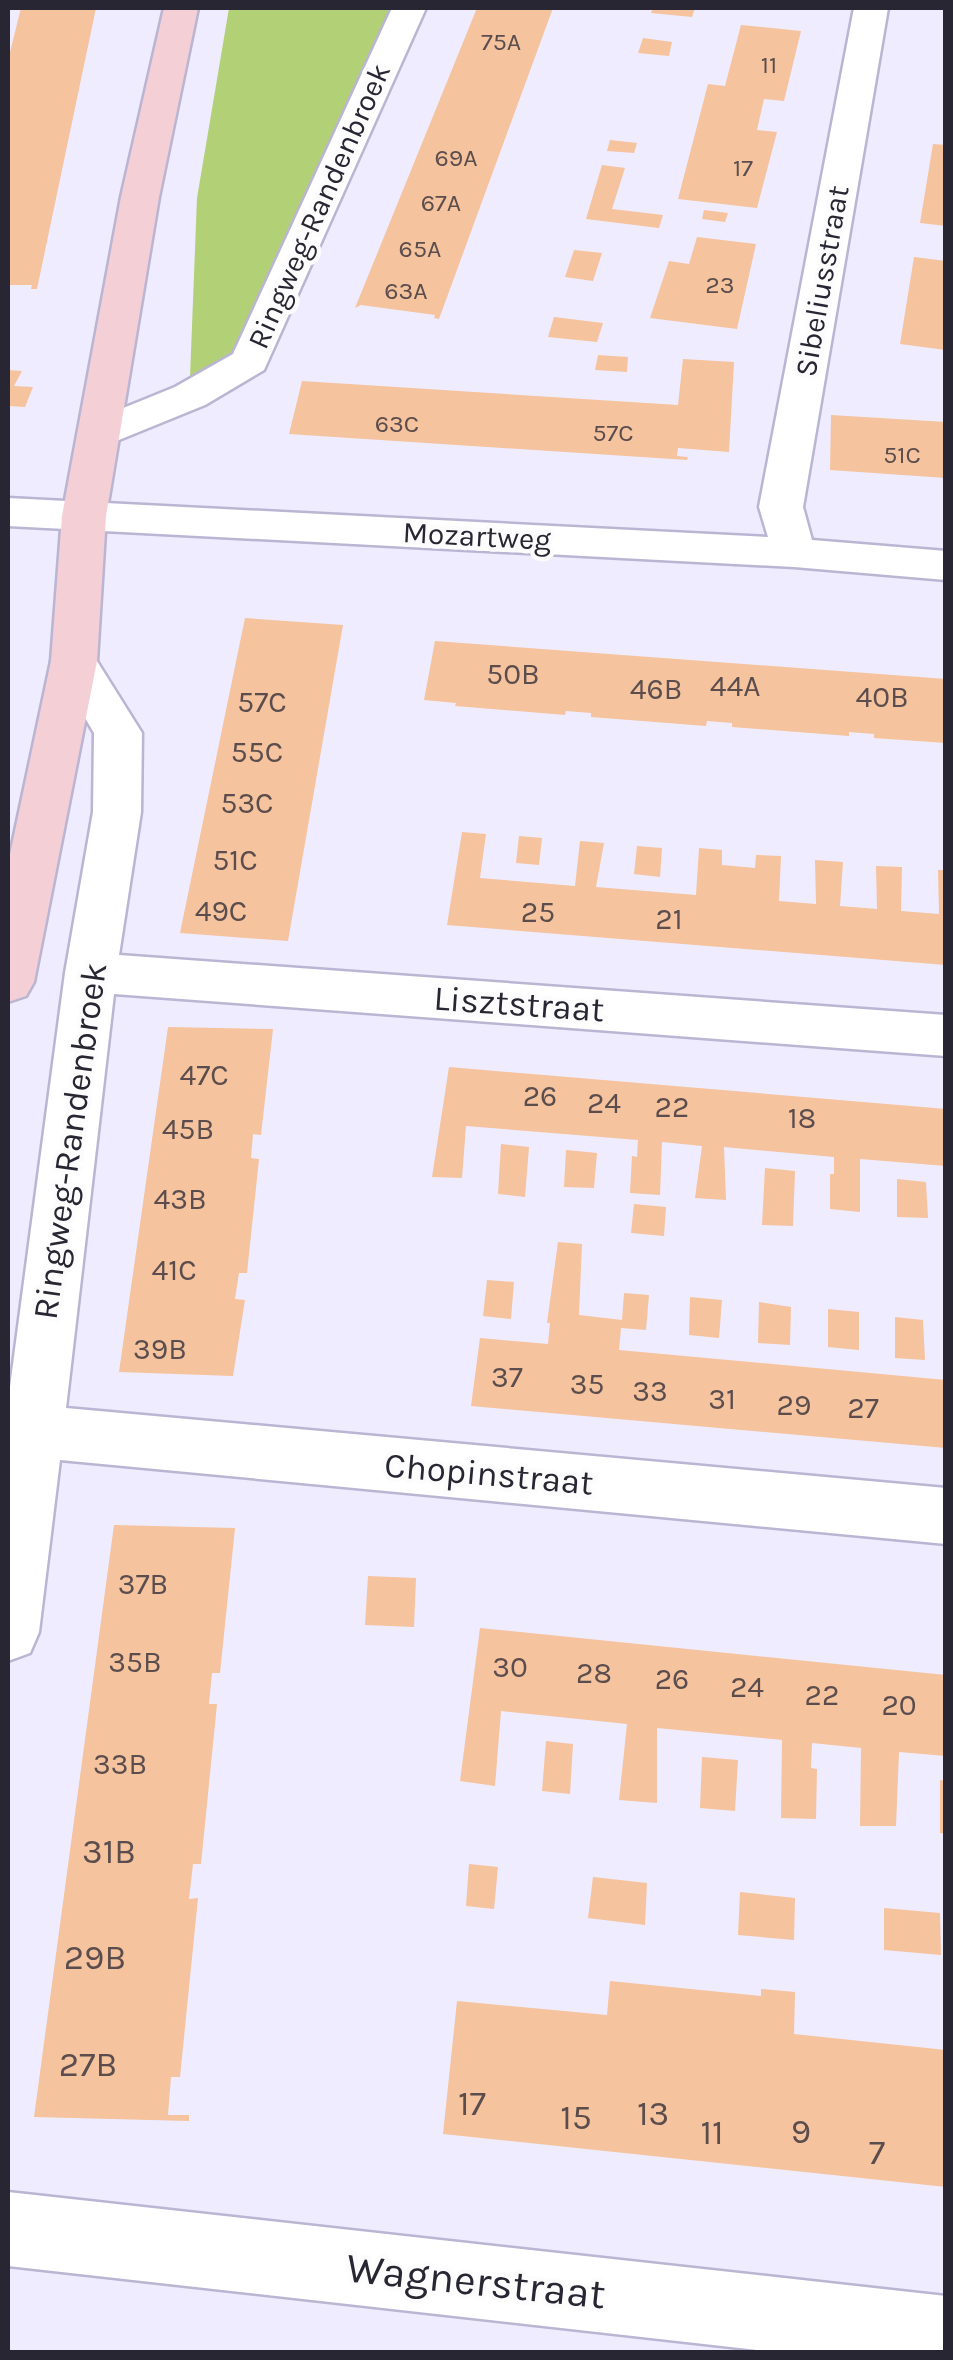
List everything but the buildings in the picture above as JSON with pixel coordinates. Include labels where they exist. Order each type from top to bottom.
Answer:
[{"type":"main road","points":[[8,982],[74,661],[84,516],[140,197],[181,8]]},
{"type":"street","name":"Ringweg-Randenbroek","points":[[100,433],[190,396],[250,361],[409,8]]},
{"type":"street","name":"Sibeliusstraat","points":[[794,553],[781,507],[870,8]]},
{"type":"street","name":"Mozartweg","points":[[8,512],[794,553],[946,566]]},
{"type":"street","name":"Ringweg-Randenbroek","points":[[8,1632],[92,973],[117,812],[118,734],[74,661]]},
{"type":"street","name":"Lisztstraat","points":[[92,973],[946,1036]]},
{"type":"street","name":"Chopinstraat","points":[[32,1431],[946,1516]]},
{"type":"street","name":"Wagnerstraat","points":[[8,2229],[946,2334]]},
{"type":"green space","points":[[229,8],[392,8],[227,368],[190,377],[197,198]]}]
